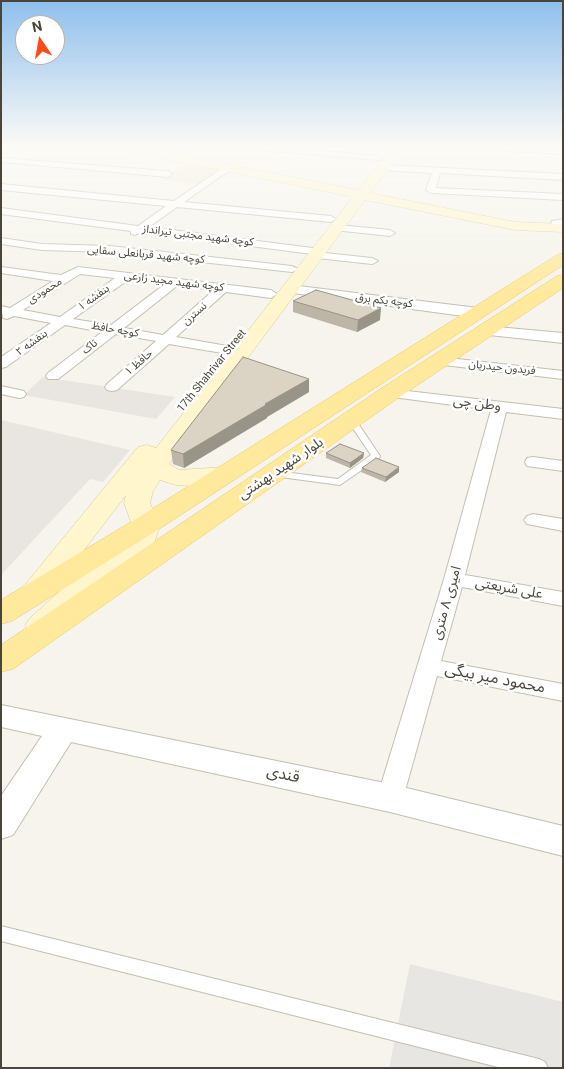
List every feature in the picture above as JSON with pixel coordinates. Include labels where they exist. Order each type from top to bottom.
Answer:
[{"type":"main road","name":"17th Shahrivar Street","points":[[146,525],[137,503],[140,491],[156,465],[291,279],[315,252],[357,196]]},
{"type":"main road","points":[[363,196],[371,202],[395,202],[513,221],[561,224]]},
{"type":"main road","points":[[374,196],[544,232],[563,241]]},
{"type":"main road","points":[[515,226],[561,224]]},
{"type":"main road","name":"بلوار شهید بهشتی","points":[[1,661],[440,361],[482,322],[563,258]]},
{"type":"main road","name":"17th Shahrivar Street","points":[[34,594],[228,350],[270,294],[291,279]]},
{"type":"main road","name":"بلوار شهید بهشتی","points":[[1,614],[225,475],[482,322],[563,280]]},
{"type":"main road","points":[[156,465],[164,473],[176,477],[192,478],[225,475]]},
{"type":"main road","points":[[1,661],[88,582],[134,549],[141,542],[146,525]]},
{"type":"street","points":[[92,196],[176,204],[390,233]]},
{"type":"street","points":[[110,250],[187,196]]},
{"type":"street","points":[[542,196],[563,197]]},
{"type":"street","name":"کوچه شهید مجتبی تیرانداز","points":[[1,211],[372,261]]},
{"type":"street","points":[[1,219],[15,213]]},
{"type":"street","name":"کوچه شهید قربانعلی سقایی","points":[[1,241],[42,247],[110,250],[291,279]]},
{"type":"street","points":[[78,270],[74,266],[90,248]]},
{"type":"street","points":[[1,270],[62,280]]},
{"type":"street","name":"کوچه شهید مجید زارعی","points":[[78,270],[270,294]]},
{"type":"street","name":"محمودی","points":[[5,314],[78,270]]},
{"type":"street","name":"بنفشه ۱","points":[[62,321],[126,276]]},
{"type":"street","name":"کوچه یکم برق","points":[[291,279],[482,322],[563,338]]},
{"type":"street","name":"تاک","points":[[53,376],[175,282]]},
{"type":"street","name":"نسترن","points":[[167,339],[224,288]]},
{"type":"street","name":"کوچه حافظ","points":[[5,314],[62,321],[228,350]]},
{"type":"street","name":"بنفشه ۲","points":[[1,364],[62,321]]},
{"type":"street","name":"حافظ ۱","points":[[112,387],[167,339]]},
{"type":"street","name":"فریدون حیدریان","points":[[440,361],[563,375]]},
{"type":"street","points":[[1,390],[20,394]]},
{"type":"street","name":"وطن چی","points":[[390,394],[563,414]]},
{"type":"street","name":"امیری ۸ متری","points":[[390,798],[454,579],[500,406]]},
{"type":"street","points":[[532,462],[563,466]]},
{"type":"street","points":[[532,520],[563,525]]},
{"type":"street","name":"علی شریعتی","points":[[454,579],[563,599]]},
{"type":"street","name":"محمود میر بیگی","points":[[428,666],[563,693]]},
{"type":"street","name":"قندی","points":[[1,716],[390,798],[563,841]]},
{"type":"street","points":[[1,825],[63,729]]},
{"type":"lane","points":[[276,474],[340,482],[376,456],[352,421]]},
{"type":"lane","points":[[1,933],[539,1068]]},
{"type":"shaded area","points":[[43,377],[175,397],[156,419],[24,395]]},
{"type":"shaded area","points":[[1,420],[130,450],[103,482],[90,479],[1,575]]},
{"type":"shaded area","points":[[410,964],[563,1002],[563,1068],[389,1068]]},
{"type":"building","points":[[316,290],[381,308],[358,320],[293,301]]},
{"type":"building","points":[[243,357],[309,379],[183,454],[171,450]]},
{"type":"building","points":[[340,444],[364,453],[350,463],[326,453]]},
{"type":"building","points":[[376,458],[399,467],[386,477],[362,468]]}]
